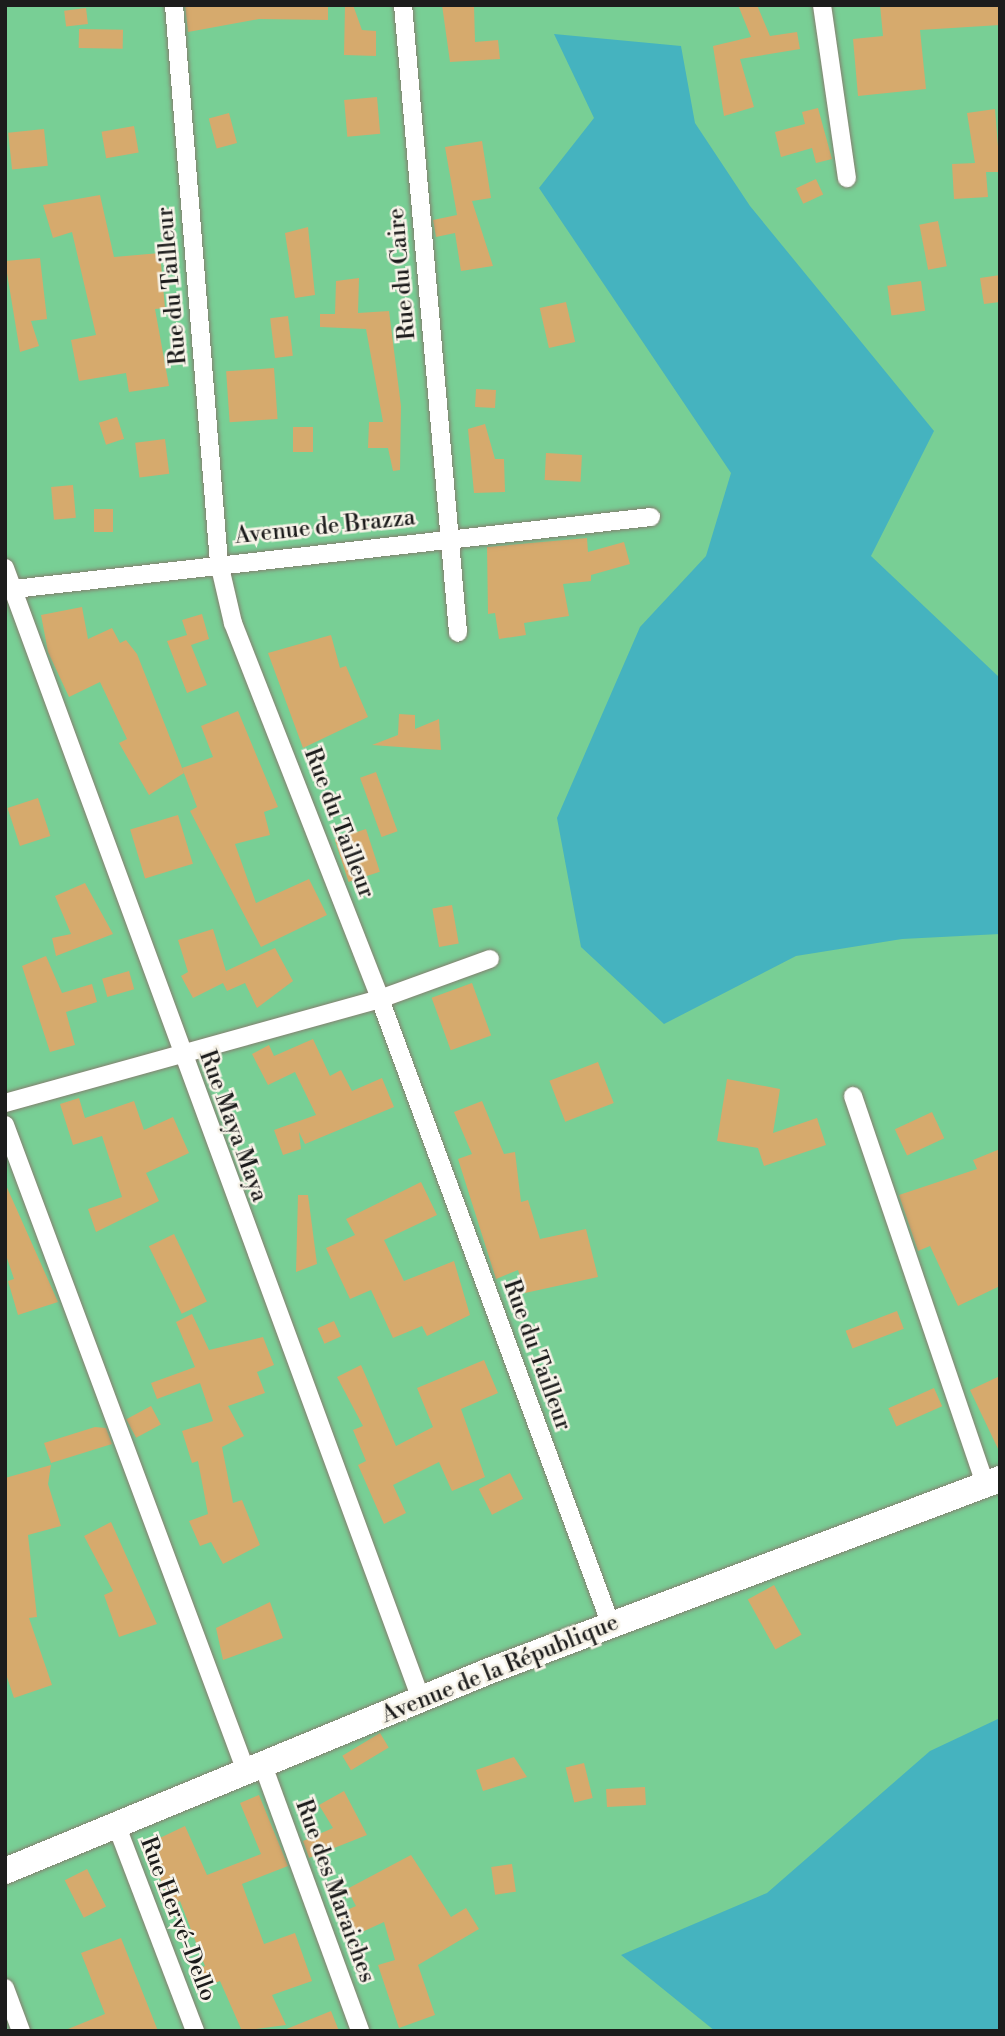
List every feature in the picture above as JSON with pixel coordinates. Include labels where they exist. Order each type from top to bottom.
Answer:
[{"type":"street","name":"Rue du Tailleur","points":[[174,5],[219,563],[233,622],[380,999],[611,1625]]},
{"type":"street","name":"Rue du Caire","points":[[403,5],[458,632]]},
{"type":"street","points":[[822,5],[847,178]]},
{"type":"street","name":"Avenue de Brazza","points":[[6,589],[219,563],[651,517]]},
{"type":"street","name":"Rue Maya Maya","points":[[5,568],[6,589],[421,1699]]},
{"type":"street","points":[[5,1104],[181,1057],[380,999],[489,959]]},
{"type":"street","points":[[853,1096],[993,1481]]},
{"type":"street","name":"Rue des Maraiches","points":[[5,1125],[255,1771],[360,2031]]},
{"type":"street","name":"Avenue de la République","points":[[5,1871],[116,1824],[255,1771],[421,1699],[993,1481]]},
{"type":"street","name":"Rue Hervé-Dello","points":[[116,1824],[195,2031]]},
{"type":"street","points":[[5,1988],[21,2031]]},
{"type":"green space","points":[[5,5],[1000,5],[1000,2031],[5,2031]]},
{"type":"water","points":[[554,34],[681,46],[695,123],[750,206],[934,431],[871,556],[1000,678],[1000,934],[902,939],[796,956],[664,1024],[581,947],[557,818],[640,627],[706,556],[731,473],[539,188],[594,118]]},
{"type":"water","points":[[1000,1718],[1000,2031],[715,2031],[621,1955],[767,1893],[930,1751]]},
{"type":"building","points":[[185,5],[328,5],[328,20],[259,19],[188,32]]},
{"type":"building","points":[[345,5],[353,5],[362,30],[376,31],[376,56],[344,55]]},
{"type":"building","points":[[442,5],[474,5],[475,42],[498,40],[500,59],[450,62]]},
{"type":"building","points":[[738,5],[757,5],[770,36],[797,32],[800,49],[740,59],[754,107],[724,116],[713,46],[751,37]]},
{"type":"building","points":[[880,5],[1000,5],[1000,25],[920,30],[926,89],[858,96],[853,39],[883,36]]},
{"type":"building","points":[[86,8],[88,24],[66,27],[64,11]]},
{"type":"building","points":[[79,29],[123,30],[123,49],[79,48]]},
{"type":"building","points":[[377,97],[380,134],[347,137],[344,100]]},
{"type":"building","points":[[818,108],[832,159],[816,163],[812,148],[781,157],[775,132],[805,124],[802,112]]},
{"type":"building","points":[[995,109],[1000,172],[986,172],[988,197],[954,199],[952,164],[975,163],[967,113]]},
{"type":"building","points":[[229,113],[237,143],[217,148],[209,118]]},
{"type":"building","points":[[134,126],[139,153],[106,158],[102,132]]},
{"type":"building","points":[[44,129],[48,166],[12,170],[8,133]]},
{"type":"building","points":[[482,141],[491,198],[472,201],[493,266],[461,271],[455,233],[436,237],[433,220],[457,215],[445,147]]},
{"type":"building","points":[[816,179],[823,194],[803,204],[796,188]]},
{"type":"building","points":[[100,195],[114,257],[160,253],[165,308],[155,309],[169,386],[129,392],[126,373],[79,381],[71,340],[96,335],[72,232],[53,238],[43,205]]},
{"type":"building","points":[[938,221],[947,266],[928,270],[919,225]]},
{"type":"building","points":[[308,227],[315,295],[295,298],[285,233]]},
{"type":"building","points":[[40,258],[47,319],[31,321],[39,346],[20,352],[5,261]]},
{"type":"building","points":[[1000,275],[1000,302],[984,304],[980,278]]},
{"type":"building","points":[[359,278],[358,313],[389,311],[401,406],[400,470],[393,471],[388,448],[368,448],[369,422],[383,422],[366,329],[320,327],[320,314],[335,314],[336,281]]},
{"type":"building","points":[[921,281],[925,311],[892,315],[887,286]]},
{"type":"building","points":[[566,302],[575,342],[549,348],[540,308]]},
{"type":"building","points":[[288,316],[293,356],[275,358],[270,318]]},
{"type":"building","points":[[274,368],[278,419],[230,422],[226,371]]},
{"type":"building","points":[[476,389],[496,390],[495,408],[475,407]]},
{"type":"building","points":[[117,417],[124,439],[106,445],[99,423]]},
{"type":"building","points":[[485,424],[495,459],[504,459],[505,492],[474,493],[468,429]]},
{"type":"building","points":[[293,427],[313,427],[313,452],[293,452]]},
{"type":"building","points":[[165,439],[169,474],[139,477],[135,443]]},
{"type":"building","points":[[546,453],[582,455],[581,482],[545,480]]},
{"type":"building","points":[[73,485],[76,518],[54,520],[51,487]]},
{"type":"building","points":[[94,509],[113,509],[113,532],[94,532]]},
{"type":"building","points":[[587,538],[588,552],[624,542],[630,564],[591,575],[591,581],[563,584],[569,616],[524,623],[526,635],[499,639],[495,613],[488,614],[487,547]]},
{"type":"building","points":[[82,607],[88,639],[112,628],[120,643],[126,640],[137,654],[184,773],[149,795],[119,743],[127,739],[100,682],[69,697],[48,652],[41,615]]},
{"type":"building","points":[[202,614],[209,639],[191,645],[207,685],[187,693],[167,641],[187,635],[182,620]]},
{"type":"building","points":[[331,635],[340,668],[346,666],[368,717],[303,748],[268,653]]},
{"type":"building","points":[[238,711],[278,807],[264,812],[270,835],[235,844],[256,903],[309,879],[327,915],[261,947],[190,811],[197,807],[182,768],[213,757],[201,726]]},
{"type":"building","points":[[399,714],[415,715],[415,729],[439,719],[441,750],[372,745],[398,735]]},
{"type":"building","points":[[376,772],[398,831],[382,837],[360,778]]},
{"type":"building","points":[[38,798],[50,836],[20,846],[8,808]]},
{"type":"building","points":[[178,815],[193,864],[145,878],[130,830]]},
{"type":"building","points":[[366,829],[380,872],[349,882],[335,839]]},
{"type":"building","points":[[85,883],[113,934],[56,956],[52,938],[71,934],[55,896]]},
{"type":"building","points":[[452,905],[459,943],[439,947],[432,908]]},
{"type":"building","points":[[213,929],[226,971],[275,948],[293,981],[257,1008],[245,983],[227,991],[223,983],[193,998],[181,976],[188,972],[178,940]]},
{"type":"building","points":[[46,956],[62,993],[92,984],[97,1002],[66,1012],[75,1045],[50,1052],[22,966]]},
{"type":"building","points":[[129,971],[134,989],[107,997],[102,979]]},
{"type":"building","points":[[472,983],[491,1036],[451,1050],[432,998]]},
{"type":"building","points":[[313,1039],[330,1076],[341,1070],[352,1091],[382,1078],[394,1107],[305,1144],[299,1132],[301,1149],[283,1155],[274,1130],[316,1115],[295,1072],[268,1085],[252,1054],[269,1045],[274,1056]]},
{"type":"building","points":[[598,1062],[614,1103],[565,1122],[549,1081]]},
{"type":"building","points":[[727,1079],[780,1089],[773,1133],[817,1118],[826,1145],[764,1166],[758,1148],[717,1141]]},
{"type":"building","points":[[79,1098],[85,1118],[134,1101],[144,1130],[173,1117],[189,1153],[146,1173],[159,1201],[96,1232],[88,1209],[122,1197],[102,1136],[73,1145],[60,1104]]},
{"type":"building","points":[[482,1101],[504,1154],[515,1152],[521,1202],[528,1200],[540,1239],[586,1229],[598,1277],[525,1293],[518,1270],[496,1279],[458,1159],[472,1154],[454,1112]]},
{"type":"building","points":[[932,1112],[944,1138],[907,1156],[895,1129]]},
{"type":"building","points":[[1000,1149],[1000,1286],[958,1306],[930,1246],[918,1251],[899,1195],[977,1169],[973,1160]]},
{"type":"building","points":[[421,1182],[437,1215],[384,1240],[404,1281],[454,1261],[470,1315],[427,1336],[422,1326],[393,1338],[371,1290],[350,1299],[326,1248],[355,1235],[346,1219]]},
{"type":"building","points":[[5,1183],[58,1302],[18,1315],[8,1281],[14,1279],[5,1252]]},
{"type":"building","points":[[298,1195],[308,1195],[317,1264],[296,1272]]},
{"type":"building","points":[[174,1234],[207,1301],[182,1314],[149,1246]]},
{"type":"building","points":[[897,1311],[904,1329],[852,1348],[846,1331]]},
{"type":"building","points":[[192,1314],[209,1350],[263,1337],[274,1365],[257,1372],[265,1393],[228,1406],[244,1436],[222,1447],[233,1503],[242,1500],[260,1545],[223,1564],[211,1542],[200,1546],[189,1521],[208,1514],[198,1461],[192,1463],[182,1431],[213,1421],[200,1383],[157,1399],[151,1383],[195,1367],[176,1322]]},
{"type":"building","points":[[334,1321],[341,1337],[324,1344],[318,1328]]},
{"type":"building","points":[[484,1360],[498,1393],[461,1409],[485,1477],[452,1491],[439,1462],[393,1485],[406,1513],[384,1524],[358,1465],[366,1461],[353,1430],[363,1426],[337,1377],[361,1365],[396,1446],[433,1427],[417,1388]]},
{"type":"building","points":[[1000,1376],[1000,1453],[970,1390]]},
{"type":"building","points":[[934,1388],[942,1406],[896,1427],[888,1408]]},
{"type":"building","points":[[151,1406],[161,1425],[136,1438],[126,1419]]},
{"type":"building","points":[[95,1427],[106,1428],[112,1444],[51,1463],[44,1443]]},
{"type":"building","points":[[51,1465],[48,1484],[61,1526],[28,1535],[37,1617],[29,1618],[52,1685],[14,1698],[5,1671],[5,1478]]},
{"type":"building","points":[[510,1473],[523,1499],[492,1515],[479,1489]]},
{"type":"building","points":[[111,1522],[157,1624],[119,1637],[104,1595],[113,1591],[84,1536]]},
{"type":"building","points":[[774,1585],[802,1635],[775,1649],[748,1600]]},
{"type":"building","points":[[270,1602],[283,1638],[223,1660],[216,1628]]},
{"type":"building","points":[[380,1733],[389,1748],[351,1770],[342,1756]]},
{"type":"building","points":[[514,1757],[527,1777],[483,1791],[476,1770]]},
{"type":"building","points":[[584,1763],[593,1798],[574,1803],[566,1768]]},
{"type":"building","points":[[645,1787],[646,1805],[607,1807],[606,1789]]},
{"type":"building","points":[[344,1791],[367,1835],[309,1858],[303,1841],[333,1828],[319,1805]]},
{"type":"building","points":[[259,1795],[288,1866],[242,1884],[264,1944],[295,1933],[312,1981],[272,1995],[286,2025],[242,2031],[220,1981],[199,1989],[192,1971],[205,1966],[180,1901],[172,1905],[145,1845],[185,1826],[207,1875],[261,1854],[240,1803]]},
{"type":"building","points":[[411,1855],[451,1917],[466,1908],[479,1929],[418,1965],[435,2015],[399,2028],[378,1965],[395,1960],[384,1922],[349,1938],[338,1914],[356,1906],[347,1889]]},
{"type":"building","points":[[512,1864],[516,1892],[495,1895],[491,1867]]},
{"type":"building","points":[[87,1869],[106,1906],[84,1918],[65,1880]]},
{"type":"building","points":[[121,1938],[158,2031],[63,2031],[105,2014],[81,1953]]},
{"type":"building","points":[[331,2011],[339,2031],[284,2031],[284,2030]]}]
